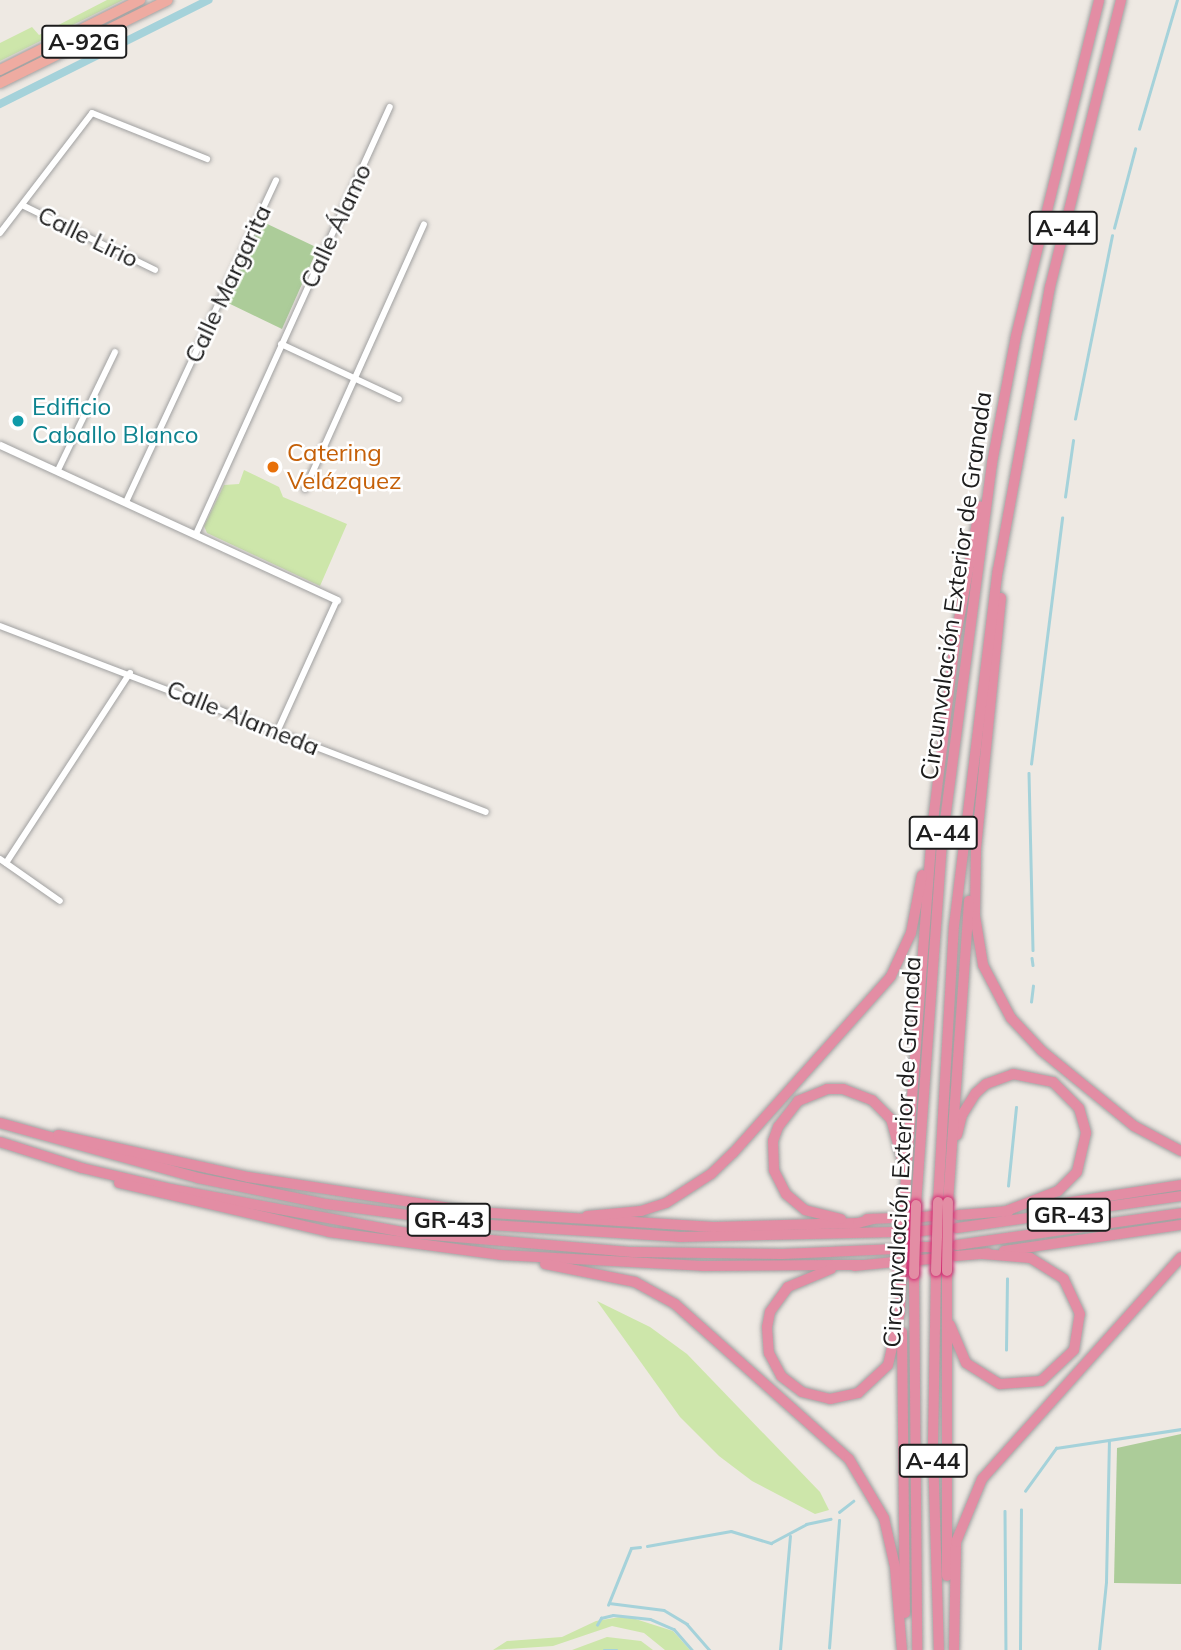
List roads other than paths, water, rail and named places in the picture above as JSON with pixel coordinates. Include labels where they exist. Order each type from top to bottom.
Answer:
[{"type":"highway","name":"A-92G","points":[[0,69],[140,0]]},
{"type":"highway","name":"A-92G","points":[[0,83],[168,0]]},
{"type":"highway","name":"Circunvalación Exterior de Granada","points":[[917,1650],[914,1274],[916,1205],[942,843],[992,463],[1056,165],[1099,0]]},
{"type":"highway","name":"Circunvalación Exterior de Granada","points":[[939,1650],[933,1451],[958,888],[1003,553],[1050,287],[1076,170],[1121,0]]},
{"type":"highway","points":[[904,1650],[900,1312],[905,1179],[933,821],[964,587],[992,463]]},
{"type":"highway","points":[[950,1165],[961,977],[976,850],[1003,553]]},
{"type":"highway","points":[[461,1209],[616,1215],[666,1203],[711,1174],[891,976],[911,933],[933,821]]},
{"type":"highway","points":[[976,850],[975,916],[983,965],[1011,1018],[1042,1051],[1127,1120],[1181,1151]]},
{"type":"highway","points":[[943,1202],[962,1115],[986,1084],[1026,1074],[1063,1089],[1079,1108],[1086,1133],[1077,1172],[1058,1191],[1003,1212]]},
{"type":"highway","points":[[873,1219],[820,1216],[786,1194],[772,1156],[773,1141],[787,1113],[799,1101],[827,1089],[843,1089],[872,1100],[883,1108],[897,1132],[905,1179]]},
{"type":"highway","points":[[0,1123],[248,1177],[461,1209],[639,1225],[782,1226],[895,1218]]},
{"type":"highway","name":"GR-43","points":[[13,1127],[210,1181],[326,1203],[461,1222],[679,1237],[895,1232]]},
{"type":"highway","points":[[0,1142],[82,1168],[96,1177],[250,1217],[501,1255],[616,1276],[657,1293],[697,1322],[831,1440],[865,1480],[884,1518],[895,1567],[904,1650]]},
{"type":"highway","name":"GR-43","points":[[82,1168],[299,1216],[484,1241],[707,1254],[895,1249]]},
{"type":"highway","points":[[958,1215],[1003,1212],[1181,1185]]},
{"type":"highway","name":"GR-43","points":[[957,1228],[1181,1196]]},
{"type":"highway","name":"GR-43","points":[[983,1254],[956,1250],[1181,1213]]},
{"type":"highway","points":[[983,1254],[1181,1225]]},
{"type":"highway","points":[[941,1271],[959,1352],[986,1379],[1029,1385],[1066,1362],[1078,1338],[1080,1314],[1064,1279],[1030,1258],[983,1254]]},
{"type":"highway","points":[[501,1255],[629,1264],[861,1265]]},
{"type":"highway","points":[[951,1650],[956,1542],[982,1479],[1181,1257]]},
{"type":"highway","points":[[894,1262],[814,1273],[778,1298],[770,1312],[767,1340],[781,1376],[816,1398],[858,1393],[888,1365],[900,1312]]},
{"type":"highway","points":[[946,1294],[951,1650]]},
{"type":"street","name":"Calle Álamo","points":[[196,534],[390,107]]},
{"type":"street","name":"Calle Lirio","points":[[0,233],[92,113],[207,159]]},
{"type":"street","name":"Calle Margarita","points":[[126,502],[276,180]]},
{"type":"street","name":"Calle Lirio","points":[[22,205],[155,270]]},
{"type":"street","points":[[304,489],[424,224]]},
{"type":"street","points":[[281,344],[399,399]]},
{"type":"street","points":[[58,470],[115,352]]},
{"type":"street","points":[[0,445],[337,600],[277,732]]},
{"type":"street","name":"Calle Alameda","points":[[0,626],[130,673],[486,812]]},
{"type":"street","points":[[60,901],[3,861],[130,673]]},
{"type":"waterway","points":[[0,104],[209,0]]},
{"type":"waterway","points":[[1139,129],[1177,0]]},
{"type":"waterway","points":[[1114,228],[1135,149]]},
{"type":"waterway","points":[[1075,419],[1112,236]]},
{"type":"waterway","points":[[1065,497],[1073,441]]},
{"type":"waterway","points":[[1031,764],[1062,518]]},
{"type":"waterway","points":[[1029,773],[1033,950]]},
{"type":"waterway","points":[[1032,958],[1033,965]]},
{"type":"waterway","points":[[1031,1002],[1033,986]]},
{"type":"waterway","points":[[1008,1186],[1016,1107]]},
{"type":"waterway","points":[[1006,1350],[1007,1279]]},
{"type":"waterway","points":[[1025,1491],[1056,1448],[1181,1429]]},
{"type":"waterway","points":[[1099,1650],[1106,1582],[1109,1442]]},
{"type":"waterway","points":[[839,1512],[853,1501]]},
{"type":"waterway","points":[[1020,1650],[1021,1510]]},
{"type":"waterway","points":[[1005,1511],[1006,1650]]},
{"type":"waterway","points":[[647,1546],[731,1531],[771,1543],[806,1524],[830,1519]]},
{"type":"waterway","points":[[829,1648],[839,1520]]},
{"type":"waterway","points":[[780,1650],[790,1536]]},
{"type":"waterway","points":[[608,1605],[631,1548],[640,1547]]},
{"type":"waterway","points":[[609,1603],[664,1610],[687,1624],[710,1650]]},
{"type":"waterway","points":[[597,1625],[601,1618],[613,1615],[650,1619],[674,1629],[692,1650]]},
{"type":"waterway","points":[[604,1650],[617,1650]]},
{"type":"place","name":"Edificio Caballo Blanco","points":[[18,421]]},
{"type":"place","name":"Catering Velázquez","points":[[273,467]]}]
